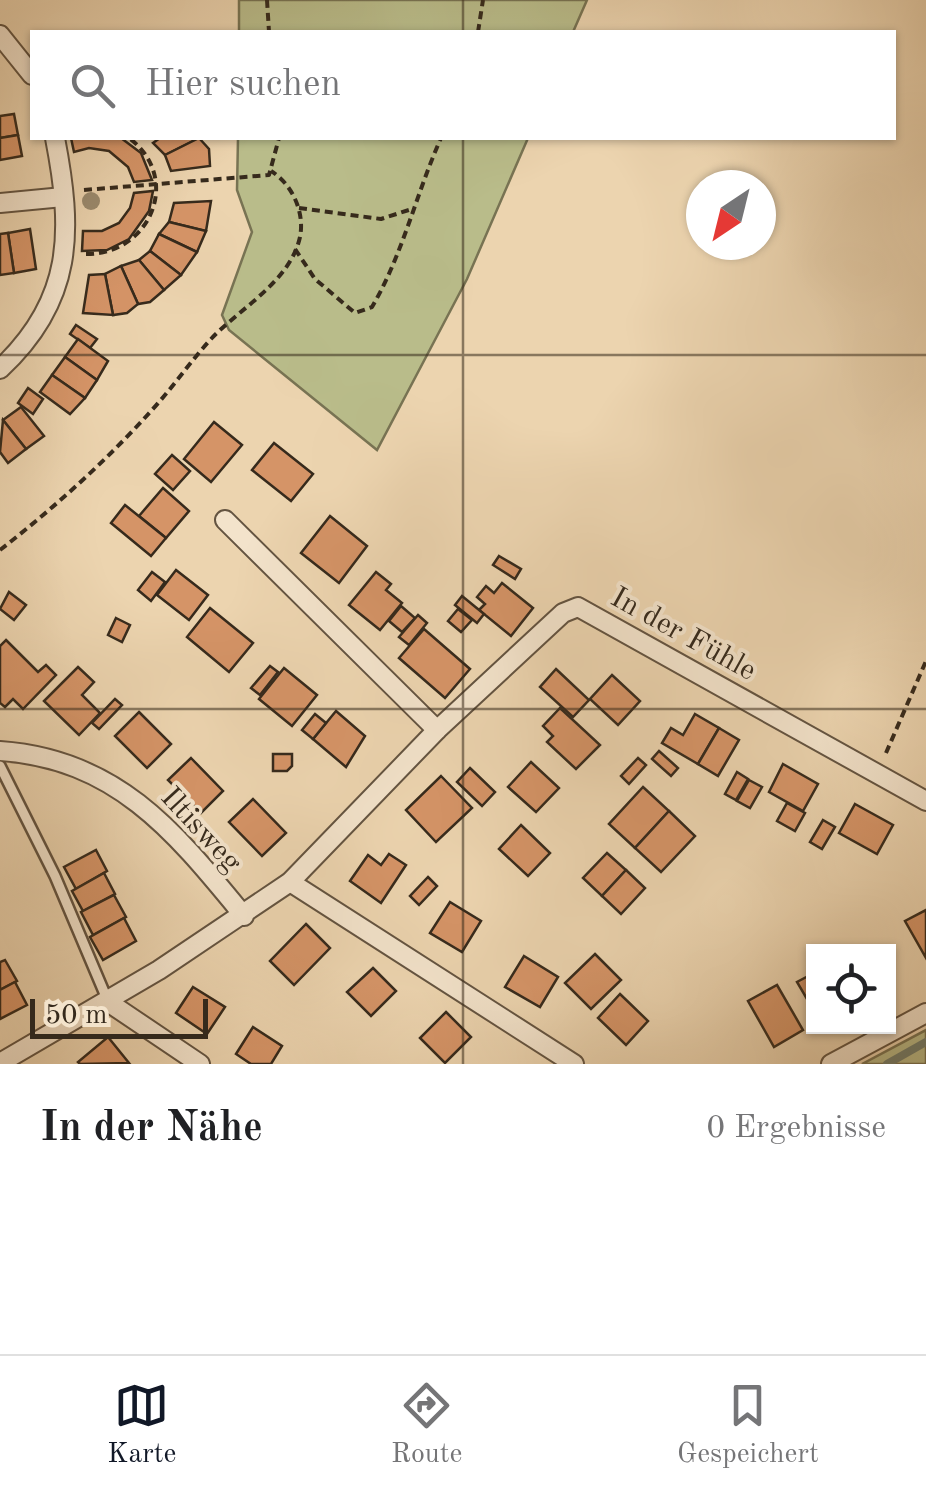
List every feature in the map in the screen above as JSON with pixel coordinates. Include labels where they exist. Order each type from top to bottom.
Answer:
[{"type":"street","points":[[0,34],[30,71]]},
{"type":"street","points":[[0,368],[46,314],[66,252],[56,140]]},
{"type":"street","points":[[0,203],[63,197]]},
{"type":"street","points":[[225,520],[437,730]]},
{"type":"street","name":"In der Fühle","points":[[0,1064],[108,1002],[244,916],[290,882],[437,730],[563,613],[578,607],[926,801]]},
{"type":"street","name":"Iltisweg","points":[[0,751],[73,766],[140,801],[190,850],[244,916]]},
{"type":"street","points":[[290,882],[574,1064]]},
{"type":"street","points":[[108,1002],[200,1064]]},
{"type":"street","points":[[831,1064],[926,1012]]},
{"type":"lane","points":[[0,766],[55,876],[108,1002]]},
{"type":"path","points":[[267,0],[269,30]]},
{"type":"path","points":[[478,30],[482,1]]},
{"type":"path","points":[[66,252],[104,254],[135,240],[154,209],[156,184],[148,158],[131,140]]},
{"type":"path","points":[[63,197],[82,190],[269,176],[279,140]]},
{"type":"path","points":[[295,249],[315,279],[355,313],[372,307],[392,272],[440,140]]},
{"type":"path","points":[[0,550],[119,445],[209,341],[271,285],[295,249],[300,222],[284,179],[271,171]]},
{"type":"path","points":[[297,208],[381,218],[412,209]]},
{"type":"path","points":[[877,772],[926,661]]},
{"type":"green space","points":[[239,0],[587,0],[574,30],[239,30]]},
{"type":"green space","points":[[238,140],[527,140],[467,279],[377,450],[229,330],[222,315],[252,232],[237,190]]},
{"type":"green space","points":[[926,1030],[926,1064],[862,1064]]},
{"type":"building","points":[[14,114],[18,135],[0,138],[0,116]]},
{"type":"building","points":[[18,135],[22,156],[0,160],[0,138]]},
{"type":"building","points":[[71,140],[124,140],[141,153],[152,180],[134,182],[128,167],[109,151],[89,148],[74,152]]},
{"type":"building","points":[[157,140],[195,140],[165,155],[153,143]]},
{"type":"building","points":[[201,140],[209,149],[210,166],[171,171],[165,155]]},
{"type":"building","points":[[153,191],[149,211],[129,239],[107,250],[82,251],[83,231],[102,231],[119,223],[130,208],[134,193]]},
{"type":"building","points":[[211,201],[206,231],[169,222],[174,203]]},
{"type":"building","points":[[169,222],[206,231],[197,252],[159,234]]},
{"type":"building","points":[[30,229],[36,269],[14,273],[8,233]]},
{"type":"building","points":[[8,233],[14,273],[0,275],[0,234]]},
{"type":"building","points":[[159,234],[197,252],[181,275],[150,251]]},
{"type":"building","points":[[150,251],[181,275],[164,290],[139,260]]},
{"type":"building","points":[[139,260],[164,290],[150,302],[138,304],[121,266]]},
{"type":"building","points":[[121,266],[138,304],[127,313],[113,315],[105,274]]},
{"type":"building","points":[[105,274],[113,315],[83,313],[89,275]]},
{"type":"building","points":[[76,325],[97,339],[90,348],[70,334]]},
{"type":"building","points":[[78,339],[108,361],[97,380],[65,357]]},
{"type":"building","points":[[65,357],[97,380],[85,398],[52,375]]},
{"type":"building","points":[[52,375],[85,398],[70,414],[40,392]]},
{"type":"building","points":[[28,388],[43,399],[33,414],[18,403]]},
{"type":"building","points":[[21,407],[44,436],[26,449],[3,420]]},
{"type":"building","points":[[3,420],[26,449],[8,463],[0,452]]},
{"type":"building","points":[[214,422],[242,445],[211,482],[184,459]]},
{"type":"building","points":[[274,443],[313,474],[291,501],[252,470]]},
{"type":"building","points":[[172,455],[190,471],[173,490],[155,474]]},
{"type":"building","points":[[163,488],[189,511],[166,538],[139,516]]},
{"type":"building","points":[[125,505],[166,538],[151,556],[111,523]]},
{"type":"building","points":[[330,516],[367,546],[339,583],[301,553]]},
{"type":"building","points":[[499,556],[521,569],[515,579],[493,565]]},
{"type":"building","points":[[176,570],[208,595],[189,620],[157,595]]},
{"type":"building","points":[[152,572],[165,582],[151,601],[138,590]]},
{"type":"building","points":[[376,572],[391,584],[386,590],[402,603],[380,630],[349,605]]},
{"type":"building","points":[[502,583],[533,608],[511,636],[479,610],[485,604],[477,597],[486,586],[494,593]]},
{"type":"building","points":[[9,592],[26,605],[14,620],[0,609]]},
{"type":"building","points":[[462,596],[484,614],[477,623],[455,605]]},
{"type":"building","points":[[401,606],[415,618],[402,632],[389,621]]},
{"type":"building","points":[[210,608],[253,643],[229,672],[187,637]]},
{"type":"building","points":[[458,609],[472,620],[461,632],[448,621]]},
{"type":"building","points":[[418,615],[427,623],[409,645],[399,637]]},
{"type":"building","points":[[116,618],[130,625],[122,642],[108,635]]},
{"type":"building","points":[[424,629],[470,669],[445,698],[399,658]]},
{"type":"building","points":[[6,640],[38,672],[46,665],[56,675],[23,709],[13,699],[5,707],[0,703],[0,646]]},
{"type":"building","points":[[270,666],[278,672],[260,695],[251,688]]},
{"type":"building","points":[[78,667],[94,682],[82,695],[100,713],[79,735],[44,701]]},
{"type":"building","points":[[284,668],[317,695],[292,726],[259,699]]},
{"type":"building","points":[[556,669],[589,700],[573,717],[540,687]]},
{"type":"building","points":[[612,675],[640,701],[618,725],[590,699]]},
{"type":"building","points":[[115,699],[122,705],[99,729],[92,723]]},
{"type":"building","points":[[560,708],[600,745],[576,769],[547,742],[553,736],[543,726]]},
{"type":"building","points":[[336,711],[365,736],[346,767],[313,739]]},
{"type":"building","points":[[139,712],[171,744],[147,768],[115,736]]},
{"type":"building","points":[[315,714],[326,723],[313,739],[302,730]]},
{"type":"building","points":[[695,714],[719,728],[698,764],[662,743],[671,728],[683,735]]},
{"type":"building","points":[[719,728],[739,740],[718,776],[698,764]]},
{"type":"building","points":[[659,751],[678,768],[671,776],[652,759]]},
{"type":"building","points":[[273,754],[292,754],[292,766],[287,771],[273,771]]},
{"type":"building","points":[[191,758],[223,791],[201,813],[168,780]]},
{"type":"building","points":[[638,758],[646,765],[629,784],[621,776]]},
{"type":"building","points":[[531,762],[559,788],[536,812],[508,787]]},
{"type":"building","points":[[783,764],[818,784],[803,811],[769,792]]},
{"type":"building","points":[[470,768],[495,792],[482,806],[457,782]]},
{"type":"building","points":[[737,772],[748,779],[736,800],[725,794]]},
{"type":"building","points":[[441,776],[472,808],[436,842],[406,810]]},
{"type":"building","points":[[749,780],[762,787],[750,808],[737,801]]},
{"type":"building","points":[[643,787],[669,811],[635,848],[609,824]]},
{"type":"building","points":[[253,799],[286,833],[262,856],[229,822]]},
{"type":"building","points":[[787,803],[805,813],[795,831],[777,821]]},
{"type":"building","points":[[855,804],[893,825],[877,854],[839,833]]},
{"type":"building","points":[[669,811],[695,836],[661,872],[635,848]]},
{"type":"building","points":[[823,820],[835,827],[822,849],[810,842]]},
{"type":"building","points":[[521,825],[550,853],[528,876],[499,849]]},
{"type":"building","points":[[96,850],[107,871],[76,889],[64,867]]},
{"type":"building","points":[[607,853],[626,870],[602,896],[583,878]]},
{"type":"building","points":[[389,854],[406,865],[381,903],[350,881],[368,855],[381,865]]},
{"type":"building","points":[[626,870],[645,888],[621,914],[602,896]]},
{"type":"building","points":[[104,873],[115,894],[83,911],[72,891]]},
{"type":"building","points":[[428,877],[437,886],[419,905],[410,896]]},
{"type":"building","points":[[114,895],[126,917],[93,935],[81,912]]},
{"type":"building","points":[[450,902],[481,921],[462,952],[430,933]]},
{"type":"building","points":[[926,910],[926,958],[905,921]]},
{"type":"building","points":[[124,918],[136,941],[103,960],[90,937]]},
{"type":"building","points":[[306,924],[330,948],[294,985],[270,961]]},
{"type":"building","points":[[595,954],[621,980],[591,1009],[565,983]]},
{"type":"building","points":[[524,956],[558,977],[540,1007],[505,987]]},
{"type":"building","points":[[5,960],[17,981],[0,990],[0,962]]},
{"type":"building","points":[[373,968],[396,991],[371,1016],[347,992]]},
{"type":"building","points":[[806,977],[806,997],[797,982]]},
{"type":"building","points":[[15,982],[27,1005],[0,1019],[0,990]]},
{"type":"building","points":[[777,985],[803,1030],[774,1047],[748,1001]]},
{"type":"building","points":[[193,987],[225,1007],[207,1034],[176,1013]]},
{"type":"building","points":[[620,994],[648,1021],[626,1045],[598,1018]]},
{"type":"building","points":[[446,1012],[471,1037],[445,1063],[420,1038]]},
{"type":"building","points":[[253,1027],[282,1046],[271,1064],[251,1064],[236,1054]]},
{"type":"building","points":[[108,1037],[129,1063],[78,1062]]},
{"type":"waterway","points":[[887,1064],[926,1042]]}]
